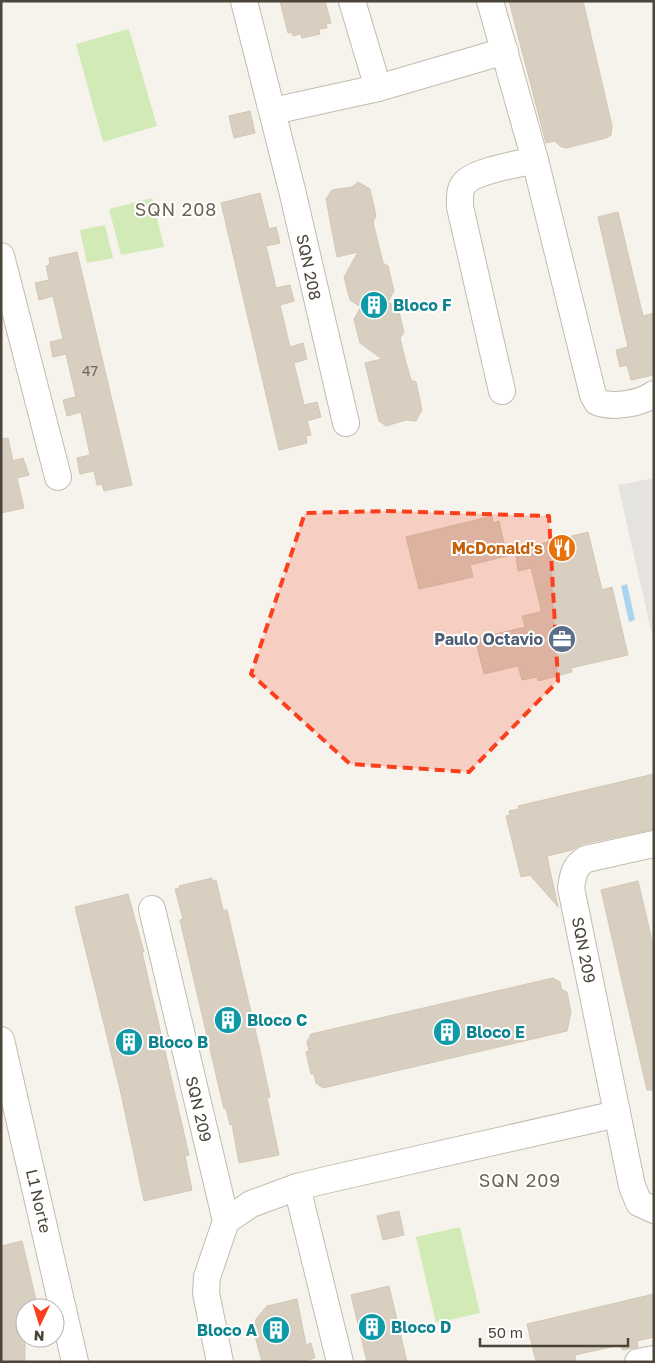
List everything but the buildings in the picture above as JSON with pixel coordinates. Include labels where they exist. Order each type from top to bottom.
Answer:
[{"type":"street","name":"SQN 208","points":[[244,1],[273,111],[346,423]]},
{"type":"street","points":[[352,1],[378,88]]},
{"type":"street","points":[[490,1],[536,160],[596,402],[605,405],[620,404],[647,400],[654,394]]},
{"type":"street","points":[[273,111],[378,88],[505,51]]},
{"type":"street","points":[[502,391],[460,207],[461,191],[462,186],[470,178],[536,160]]},
{"type":"street","points":[[1,256],[58,477]]},
{"type":"street","name":"SQN 209","points":[[654,844],[586,859],[578,864],[573,872],[572,888],[617,1114],[636,1197],[639,1203],[654,1210]]},
{"type":"street","name":"SQN 209","points":[[152,909],[226,1221]]},
{"type":"street","name":"L1 Norte","points":[[1,1040],[75,1362]]},
{"type":"street","points":[[220,1362],[206,1294],[212,1260],[226,1221],[250,1204],[297,1187],[617,1114]]},
{"type":"street","points":[[297,1187],[340,1362]]},
{"type":"street","points":[[638,1362],[654,1359]]},
{"type":"highlighted area","points":[[386,511],[549,516],[558,681],[469,772],[350,764],[251,674],[305,513]]},
{"type":"green space","points":[[129,29],[157,126],[103,142],[76,44]]},
{"type":"green space","points":[[152,198],[164,247],[121,255],[109,209]]},
{"type":"green space","points":[[105,225],[113,258],[87,263],[80,230]]},
{"type":"green space","points":[[460,1227],[480,1313],[436,1323],[416,1237]]},
{"type":"shaded area","points":[[654,478],[654,643],[618,485]]},
{"type":"water","points":[[627,584],[635,620],[629,622],[621,586]]},
{"type":"place","name":"Bloco F","points":[[374,305]]},
{"type":"place","name":"McDonald's","points":[[562,548]]},
{"type":"place","name":"Paulo Octavio","points":[[562,639]]},
{"type":"place","name":"Bloco C","points":[[228,1020]]},
{"type":"place","name":"Bloco E","points":[[447,1032]]},
{"type":"place","name":"Bloco B","points":[[129,1042]]},
{"type":"place","name":"Bloco D","points":[[372,1327]]},
{"type":"place","name":"Bloco A","points":[[276,1330]]},
{"type":"district","name":"SQN 208","points":[[176,209]]},
{"type":"district","name":"SQN 209","points":[[520,1180]]}]
